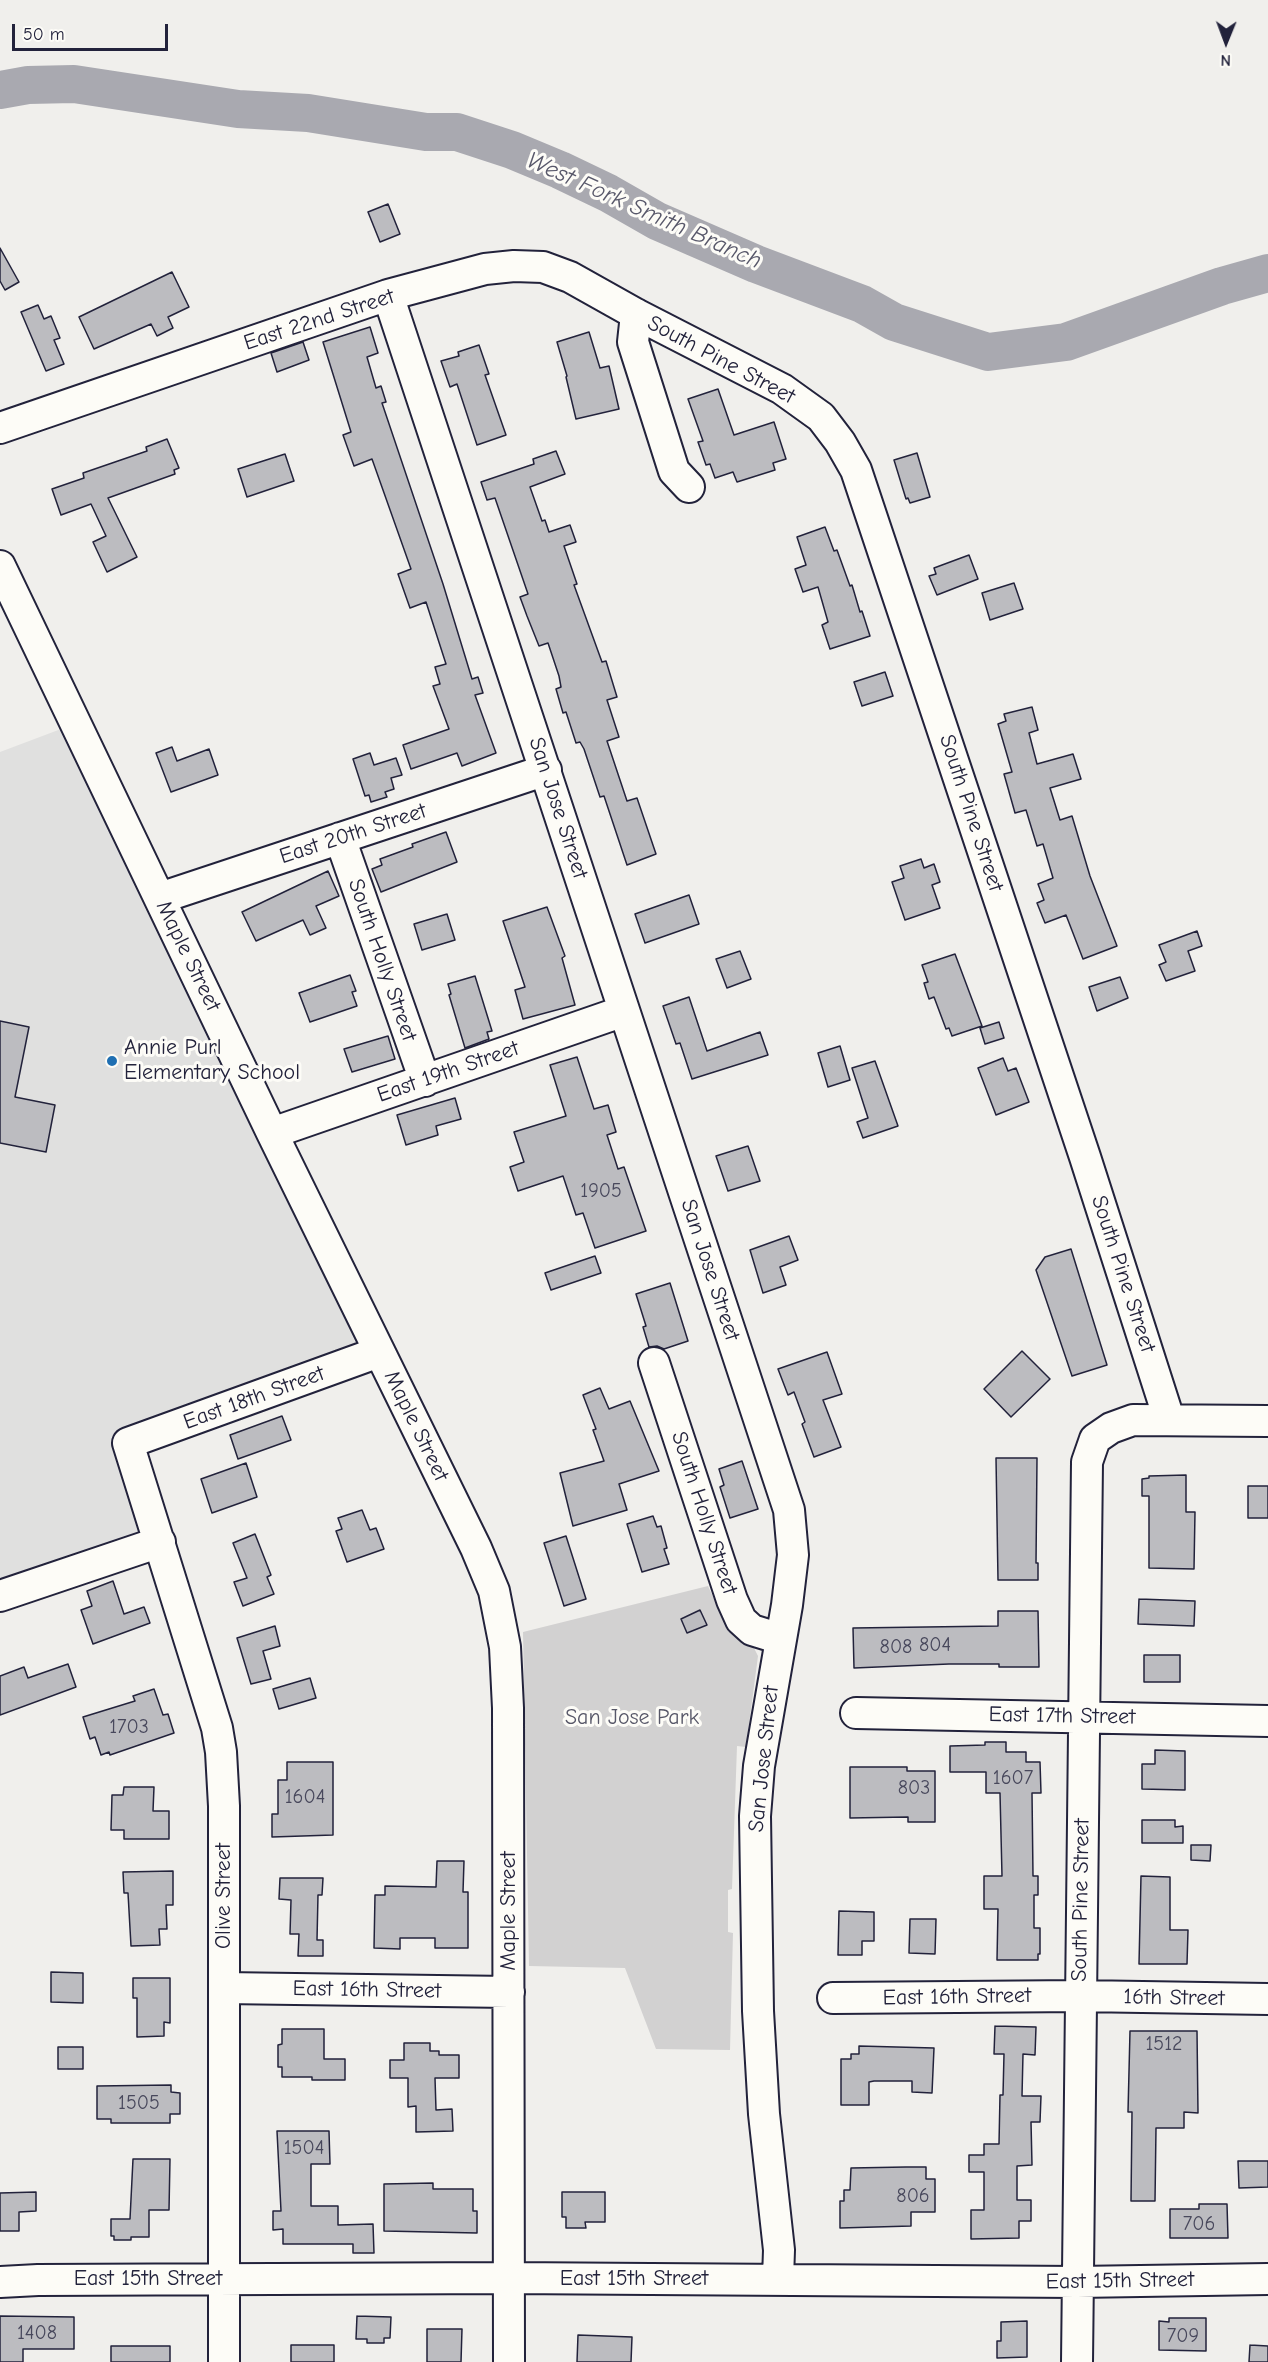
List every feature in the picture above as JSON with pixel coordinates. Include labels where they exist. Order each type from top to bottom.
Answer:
[{"type":"street","name":"East 22nd Street","points":[[0,428],[388,295],[485,269],[513,266],[543,267],[570,277],[636,314]]},
{"type":"street","name":"San Jose Street","points":[[388,295],[789,1510],[793,1555],[759,1766],[755,1816],[754,1881],[760,2057],[779,2250],[778,2279]]},
{"type":"street","points":[[636,314],[633,342],[674,471],[689,487]]},
{"type":"street","name":"South Pine Street","points":[[636,314],[782,389],[821,417],[840,442],[856,470],[1085,1156],[1169,1419],[1133,1420],[1111,1428],[1095,1439],[1087,1462],[1085,1482],[1077,2362]]},
{"type":"street","name":"Maple Street","points":[[0,566],[476,1548],[494,1591],[505,1647],[508,1708],[508,2362]]},
{"type":"street","name":"East 20th Street","points":[[160,898],[546,770]]},
{"type":"street","name":"South Holly Street","points":[[340,838],[425,1081]]},
{"type":"street","name":"East 19th Street","points":[[273,1133],[624,1011]]},
{"type":"street","name":"East 18th Street","points":[[128,1443],[379,1352]]},
{"type":"street","name":"South Holly Street","points":[[654,1363],[741,1620],[752,1630],[781,1639]]},
{"type":"street","points":[[1169,1419],[1268,1421]]},
{"type":"street","name":"Olive Street","points":[[128,1443],[217,1728],[221,1752],[224,1988],[224,2362]]},
{"type":"street","points":[[0,1596],[160,1542]]},
{"type":"street","name":"East 17th Street","points":[[856,1713],[1268,1721]]},
{"type":"street","name":"East 16th Street","points":[[224,1988],[509,1992]]},
{"type":"street","name":"East 16th Street","points":[[833,1998],[1080,1996]]},
{"type":"street","name":"16th Street","points":[[1080,1996],[1268,2000]]},
{"type":"street","name":"East 15th Street","points":[[0,2282],[509,2278],[1077,2282],[1268,2279]]},
{"type":"shaded area","name":"Annie Purl Elementary School","points":[[61,729],[374,1370],[122,1461],[145,1533],[0,1584],[0,752]]},
{"type":"green space","name":"San Jose Park","points":[[708,1586],[728,1629],[753,1646],[758,1656],[746,1747],[737,1746],[732,1889],[728,1890],[728,1932],[733,1933],[730,2050],[656,2049],[625,1968],[529,1966],[523,1632]]},
{"type":"building","points":[[388,204],[400,234],[380,242],[368,212]]},
{"type":"building","points":[[0,248],[19,282],[5,290],[0,281]]},
{"type":"building","points":[[172,272],[189,307],[168,317],[173,328],[157,336],[151,324],[94,349],[79,317]]},
{"type":"building","points":[[38,305],[44,319],[51,316],[60,338],[54,340],[64,364],[46,371],[21,312]]},
{"type":"building","points":[[370,327],[378,353],[367,357],[376,388],[381,386],[386,402],[382,403],[443,584],[472,679],[478,677],[483,693],[475,695],[496,753],[462,766],[457,753],[411,769],[403,745],[449,729],[433,686],[440,684],[435,667],[446,664],[426,602],[410,608],[398,574],[411,569],[372,459],[354,466],[343,435],[351,432],[323,342]]},
{"type":"building","points":[[589,332],[600,368],[609,366],[619,409],[576,419],[557,342]]},
{"type":"building","points":[[303,342],[309,360],[277,372],[271,353]]},
{"type":"building","points":[[479,345],[489,374],[485,375],[506,435],[477,445],[457,384],[450,387],[441,361],[459,356],[458,352]]},
{"type":"building","points":[[718,389],[734,435],[774,422],[786,459],[773,463],[775,470],[737,482],[733,472],[715,478],[710,464],[706,465],[698,442],[703,441],[688,399]]},
{"type":"building","points":[[167,439],[179,468],[174,470],[175,474],[108,498],[137,557],[107,572],[93,542],[106,536],[91,504],[61,515],[52,489],[84,478],[83,473],[147,451],[146,447]]},
{"type":"building","points":[[556,451],[565,474],[530,487],[542,521],[545,520],[549,532],[570,525],[576,542],[564,546],[577,584],[574,585],[602,662],[606,661],[617,697],[607,700],[619,737],[607,741],[627,801],[637,798],[656,854],[627,865],[604,796],[600,797],[584,749],[580,742],[576,743],[566,712],[563,713],[556,689],[561,687],[559,676],[548,643],[539,646],[520,597],[528,594],[495,498],[487,500],[481,482],[534,464],[533,459]]},
{"type":"building","points":[[917,453],[930,497],[910,503],[908,498],[906,499],[894,460]]},
{"type":"building","points":[[285,454],[294,481],[247,497],[238,469]]},
{"type":"building","points":[[825,527],[834,551],[837,550],[850,586],[852,585],[870,636],[830,649],[822,625],[828,622],[818,587],[803,592],[795,569],[806,565],[797,537]]},
{"type":"building","points":[[969,555],[978,579],[937,595],[929,576],[936,574],[934,568]]},
{"type":"building","points":[[1014,583],[1023,609],[990,620],[982,593]]},
{"type":"building","points":[[885,672],[893,696],[862,706],[854,682]]},
{"type":"building","points":[[1032,707],[1038,730],[1029,733],[1037,764],[1073,754],[1081,779],[1050,788],[1060,820],[1072,816],[1090,876],[1117,946],[1083,959],[1066,915],[1045,923],[1037,903],[1044,900],[1038,884],[1053,878],[1043,844],[1037,846],[1026,810],[1015,813],[1004,774],[1012,772],[998,724],[1006,721],[1004,714]]},
{"type":"building","points":[[172,747],[177,761],[209,749],[218,775],[171,792],[156,753]]},
{"type":"building","points":[[370,753],[374,765],[396,758],[402,775],[391,778],[394,789],[385,792],[387,797],[371,802],[369,795],[365,796],[353,759]]},
{"type":"building","points":[[446,832],[457,862],[381,892],[372,869],[382,865],[380,859]]},
{"type":"building","points":[[921,859],[924,868],[934,864],[940,882],[932,885],[940,908],[905,920],[892,882],[904,878],[900,866]]},
{"type":"building","points":[[328,871],[339,896],[316,906],[326,928],[310,935],[303,920],[256,941],[242,912]]},
{"type":"building","points":[[689,895],[699,924],[645,943],[635,914]]},
{"type":"building","points":[[547,907],[565,956],[562,958],[575,1005],[523,1019],[515,990],[525,987],[503,921]]},
{"type":"building","points":[[447,914],[455,940],[422,950],[414,924]]},
{"type":"building","points":[[1197,931],[1202,946],[1188,951],[1195,971],[1166,981],[1159,965],[1166,962],[1159,945]]},
{"type":"building","points":[[740,951],[751,979],[727,988],[716,959]]},
{"type":"building","points":[[955,954],[982,1026],[952,1036],[949,1028],[946,1029],[934,997],[929,999],[924,983],[928,982],[922,965]]},
{"type":"building","points":[[350,975],[356,991],[352,992],[357,1006],[310,1022],[299,993]]},
{"type":"building","points":[[475,976],[492,1031],[487,1032],[489,1039],[465,1048],[449,995],[451,994],[448,984]]},
{"type":"building","points":[[1120,977],[1128,998],[1097,1011],[1089,987]]},
{"type":"building","points":[[689,997],[707,1051],[760,1032],[768,1055],[692,1079],[680,1043],[676,1044],[663,1006]]},
{"type":"building","points":[[0,1021],[29,1027],[15,1097],[55,1105],[46,1152],[0,1143]]},
{"type":"building","points":[[999,1022],[1004,1038],[985,1044],[980,1028]]},
{"type":"building","points":[[388,1036],[395,1059],[352,1072],[344,1049]]},
{"type":"building","points":[[840,1046],[850,1080],[828,1087],[818,1053]]},
{"type":"building","points":[[577,1057],[594,1109],[608,1105],[616,1132],[607,1135],[618,1169],[624,1167],[646,1231],[595,1248],[583,1213],[576,1215],[563,1176],[518,1191],[510,1167],[524,1162],[514,1132],[566,1116],[550,1065]]},
{"type":"building","points":[[1003,1058],[1008,1071],[1016,1068],[1029,1102],[996,1115],[978,1068]]},
{"type":"building","points":[[875,1061],[898,1126],[863,1138],[857,1122],[868,1118],[852,1068]]},
{"type":"building","points":[[455,1098],[461,1119],[436,1126],[438,1135],[406,1145],[397,1115]]},
{"type":"building","points":[[748,1146],[760,1181],[728,1191],[716,1156]]},
{"type":"building","points":[[789,1236],[798,1260],[780,1267],[786,1285],[763,1293],[750,1250]]},
{"type":"building","points":[[1071,1249],[1107,1365],[1072,1376],[1036,1270],[1045,1257]]},
{"type":"building","points":[[595,1256],[601,1273],[551,1290],[545,1273]]},
{"type":"building","points":[[670,1283],[688,1341],[664,1349],[657,1346],[649,1347],[643,1327],[646,1326],[636,1294]]},
{"type":"building","points":[[1022,1351],[1050,1379],[1011,1417],[984,1389]]},
{"type":"building","points":[[827,1352],[842,1394],[823,1400],[841,1447],[814,1457],[794,1392],[788,1395],[778,1369]]},
{"type":"building","points":[[600,1388],[609,1409],[630,1401],[659,1471],[619,1484],[627,1510],[573,1526],[560,1473],[604,1461],[593,1430],[596,1429],[583,1395]]},
{"type":"building","points":[[282,1416],[291,1440],[238,1459],[230,1435]]},
{"type":"building","points":[[996,1458],[1037,1458],[1036,1563],[1038,1563],[1038,1580],[998,1580]]},
{"type":"building","points":[[742,1461],[758,1509],[730,1518],[720,1487],[724,1485],[719,1469]]},
{"type":"building","points":[[246,1463],[257,1497],[212,1513],[201,1479]]},
{"type":"building","points":[[1186,1475],[1186,1512],[1195,1512],[1194,1569],[1149,1568],[1149,1496],[1142,1496],[1142,1479],[1149,1478],[1149,1476]]},
{"type":"building","points":[[1248,1486],[1268,1486],[1268,1518],[1248,1518]]},
{"type":"building","points":[[362,1510],[370,1530],[376,1528],[384,1549],[347,1562],[336,1531],[342,1529],[338,1518]]},
{"type":"building","points":[[653,1516],[657,1527],[661,1526],[667,1548],[664,1549],[669,1564],[642,1572],[627,1524]]},
{"type":"building","points":[[255,1534],[271,1575],[267,1577],[274,1594],[243,1606],[234,1582],[247,1578],[233,1543]]},
{"type":"building","points":[[566,1536],[586,1599],[564,1606],[544,1543]]},
{"type":"building","points":[[113,1581],[124,1614],[144,1607],[150,1623],[93,1644],[81,1610],[92,1606],[87,1591]]},
{"type":"building","points":[[1139,1599],[1195,1601],[1194,1626],[1138,1624]]},
{"type":"building","points":[[700,1610],[707,1625],[687,1633],[681,1619]]},
{"type":"building","points":[[998,1611],[1038,1611],[1039,1667],[949,1664],[854,1668],[853,1628],[998,1626]]},
{"type":"building","points":[[275,1626],[280,1646],[263,1651],[271,1679],[251,1684],[237,1638]]},
{"type":"building","points":[[1144,1655],[1180,1655],[1180,1682],[1144,1682]]},
{"type":"building","points":[[68,1664],[76,1687],[0,1715],[0,1676],[24,1667],[28,1678]]},
{"type":"building","points":[[310,1678],[316,1698],[279,1709],[273,1689]]},
{"type":"building","points":[[154,1689],[163,1715],[168,1714],[174,1733],[110,1755],[109,1752],[101,1755],[95,1737],[90,1739],[83,1717],[135,1701],[133,1696]]},
{"type":"building","points":[[985,1742],[1006,1742],[1006,1752],[1026,1752],[1026,1762],[1040,1762],[1041,1793],[1032,1793],[1033,1876],[1038,1876],[1038,1895],[1034,1895],[1034,1928],[1040,1928],[1038,1960],[997,1960],[998,1909],[984,1909],[984,1876],[1002,1876],[1000,1793],[986,1793],[986,1772],[950,1772],[950,1746],[985,1745]]},
{"type":"building","points":[[1155,1750],[1185,1751],[1185,1790],[1142,1789],[1142,1764],[1155,1764]]},
{"type":"building","points":[[287,1762],[333,1762],[333,1835],[272,1837],[272,1814],[278,1814],[278,1780],[287,1780]]},
{"type":"building","points":[[850,1767],[907,1767],[907,1771],[935,1771],[935,1822],[908,1822],[908,1817],[850,1818]]},
{"type":"building","points":[[124,1787],[154,1787],[153,1811],[169,1811],[169,1839],[124,1839],[124,1830],[111,1830],[112,1795],[123,1795]]},
{"type":"building","points":[[1142,1820],[1175,1820],[1175,1827],[1183,1826],[1183,1843],[1142,1843]]},
{"type":"building","points":[[1191,1845],[1211,1845],[1210,1861],[1191,1860]]},
{"type":"building","points":[[437,1861],[464,1861],[463,1892],[468,1892],[468,1948],[435,1948],[435,1938],[400,1938],[400,1949],[374,1948],[375,1895],[385,1895],[385,1886],[436,1887]]},
{"type":"building","points":[[173,1871],[173,1905],[166,1905],[167,1929],[159,1929],[160,1945],[131,1946],[128,1893],[124,1893],[123,1872]]},
{"type":"building","points":[[1141,1876],[1170,1877],[1170,1930],[1188,1930],[1187,1964],[1139,1964]]},
{"type":"building","points":[[280,1878],[323,1878],[322,1895],[318,1895],[317,1940],[323,1940],[323,1956],[298,1956],[299,1934],[290,1934],[291,1900],[279,1899]]},
{"type":"building","points":[[839,1911],[874,1912],[874,1941],[862,1941],[862,1955],[838,1955]]},
{"type":"building","points":[[910,1919],[936,1919],[935,1954],[909,1953]]},
{"type":"building","points":[[51,1972],[83,1973],[83,2003],[51,2002]]},
{"type":"building","points":[[133,1978],[170,1978],[170,2023],[164,2022],[164,2036],[137,2037],[137,1998],[133,1998]]},
{"type":"building","points":[[995,2026],[1036,2027],[1035,2055],[1023,2054],[1022,2096],[1041,2096],[1040,2122],[1031,2122],[1032,2165],[1017,2166],[1017,2200],[1031,2200],[1031,2221],[1019,2221],[1019,2238],[971,2239],[971,2210],[984,2210],[984,2172],[969,2172],[969,2155],[984,2155],[984,2144],[999,2144],[1004,2054],[994,2054]]},
{"type":"building","points":[[282,2029],[324,2029],[324,2059],[345,2059],[345,2080],[282,2077],[282,2067],[278,2067],[278,2045],[282,2044]]},
{"type":"building","points":[[1130,2031],[1197,2031],[1198,2113],[1184,2112],[1184,2128],[1156,2128],[1155,2201],[1131,2201],[1132,2112],[1128,2112]]},
{"type":"building","points":[[404,2043],[430,2043],[430,2051],[439,2051],[439,2055],[459,2055],[459,2078],[435,2078],[436,2110],[452,2109],[453,2131],[416,2132],[416,2106],[408,2107],[408,2078],[390,2078],[390,2060],[404,2060]]},
{"type":"building","points":[[859,2046],[934,2048],[932,2093],[912,2092],[912,2081],[874,2081],[869,2082],[869,2105],[841,2105],[841,2059],[851,2059],[851,2054],[859,2054]]},
{"type":"building","points":[[58,2047],[83,2047],[83,2069],[58,2069]]},
{"type":"building","points":[[171,2085],[171,2092],[180,2093],[180,2114],[170,2114],[170,2123],[111,2123],[111,2119],[97,2119],[97,2086]]},
{"type":"building","points":[[277,2131],[329,2131],[330,2164],[311,2164],[311,2206],[338,2206],[338,2225],[373,2224],[374,2253],[353,2253],[353,2244],[283,2244],[283,2229],[273,2230],[273,2211],[281,2211]]},
{"type":"building","points":[[133,2159],[170,2159],[169,2210],[149,2210],[149,2237],[114,2240],[114,2236],[111,2236],[111,2219],[130,2219]]},
{"type":"building","points":[[1238,2161],[1268,2161],[1268,2187],[1239,2188]]},
{"type":"building","points":[[926,2167],[926,2179],[935,2179],[935,2212],[911,2212],[911,2226],[840,2228],[840,2201],[844,2201],[844,2190],[850,2190],[851,2168]]},
{"type":"building","points":[[433,2183],[433,2189],[473,2189],[473,2211],[477,2211],[477,2233],[384,2231],[384,2184]]},
{"type":"building","points":[[36,2192],[36,2211],[19,2212],[19,2231],[0,2231],[0,2193]]},
{"type":"building","points":[[562,2192],[605,2192],[605,2222],[585,2222],[586,2228],[566,2228],[566,2217],[562,2217]]},
{"type":"building","points":[[1199,2204],[1227,2204],[1228,2238],[1170,2238],[1170,2209],[1199,2209]]},
{"type":"building","points":[[0,2316],[74,2317],[74,2349],[23,2349],[23,2362],[0,2362]]},
{"type":"building","points":[[357,2316],[391,2317],[390,2338],[384,2338],[384,2343],[367,2343],[367,2339],[356,2339]]},
{"type":"building","points":[[1169,2318],[1206,2318],[1206,2351],[1159,2350],[1159,2321],[1169,2322]]},
{"type":"building","points":[[1027,2321],[1027,2357],[997,2358],[997,2341],[1001,2341],[1001,2322]]},
{"type":"building","points":[[427,2329],[462,2329],[461,2362],[427,2362]]},
{"type":"building","points":[[578,2335],[632,2337],[631,2362],[577,2362]]},
{"type":"building","points":[[291,2345],[334,2345],[334,2362],[291,2362]]},
{"type":"building","points":[[1250,2345],[1268,2346],[1268,2362],[1249,2362]]},
{"type":"building","points":[[111,2346],[170,2346],[170,2362],[111,2362]]},
{"type":"waterway","name":"West Fork Smith Branch","points":[[0,90],[28,85],[74,84],[238,109],[308,113],[426,132],[457,132],[512,150],[560,170],[608,193],[657,221],[756,264],[862,304],[894,322],[988,352],[1066,342],[1222,286],[1268,273]]},
{"type":"place","name":"Annie Purl Elementary School","points":[[112,1061]]}]
